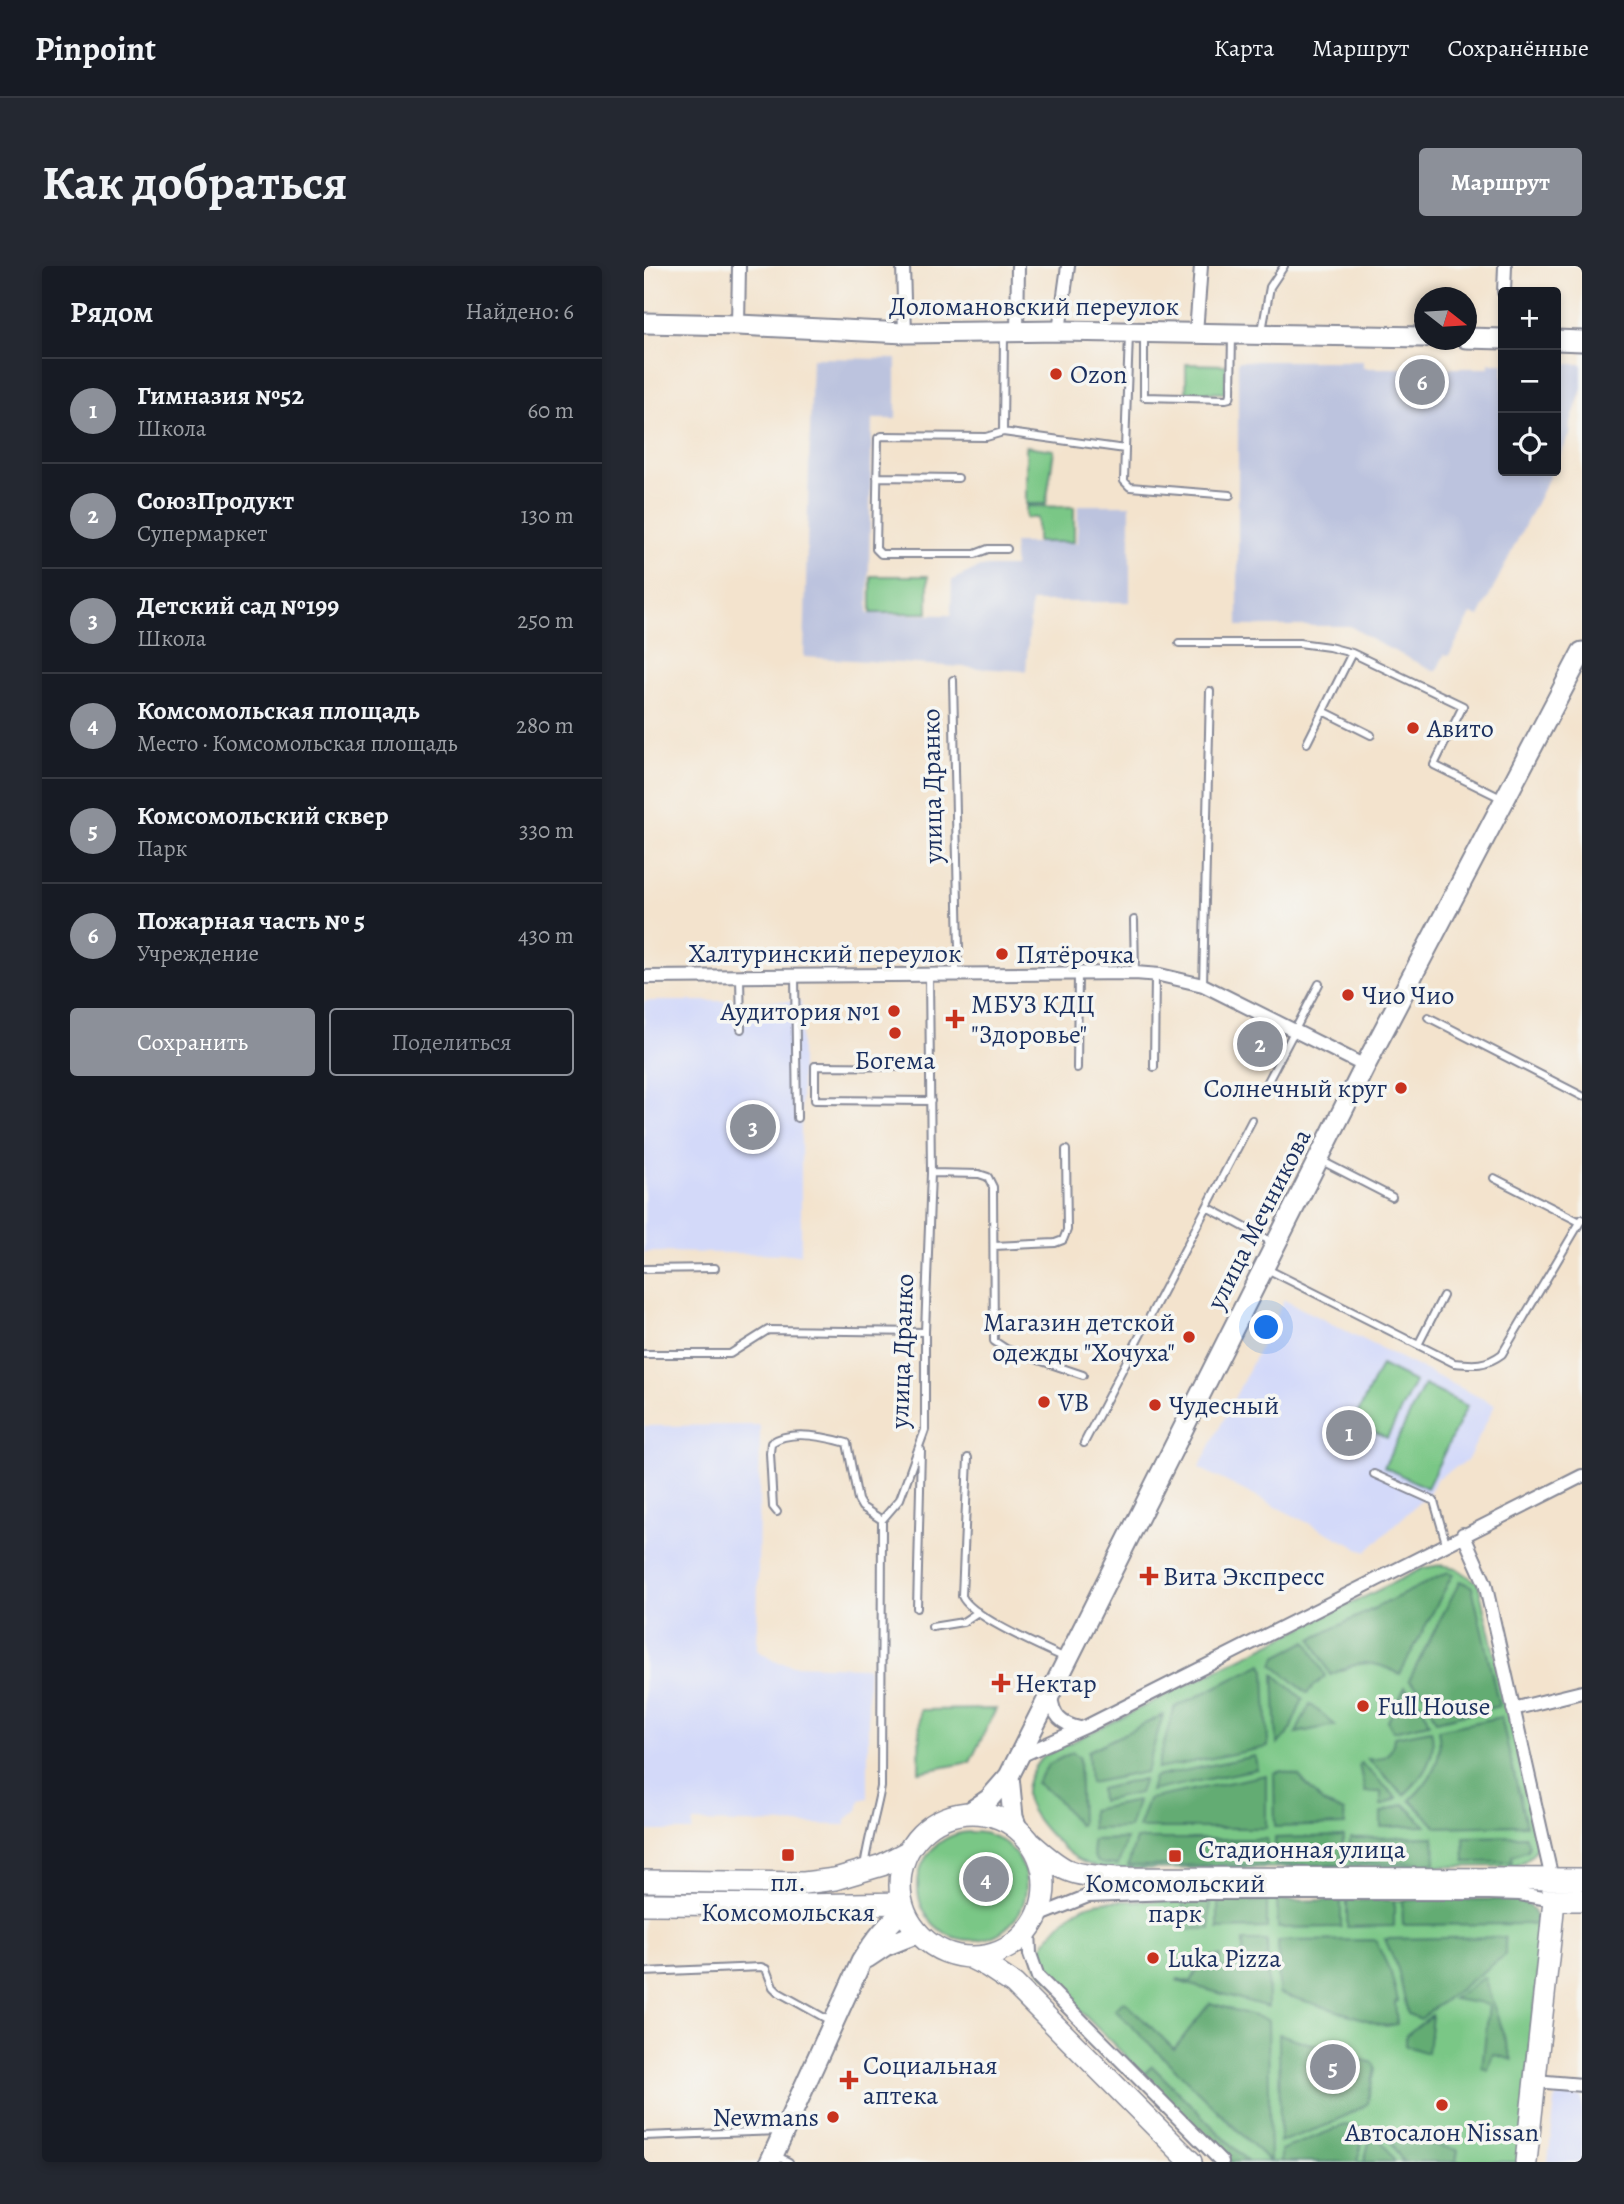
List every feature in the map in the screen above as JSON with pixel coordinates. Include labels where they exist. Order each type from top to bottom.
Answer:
[{"type":"main road","name":"Доломановский переулок","points":[[644,323],[905,333],[1059,331],[1414,337]]},
{"type":"main road","points":[[1477,338],[1498,339]]},
{"type":"main road","points":[[1561,340],[1582,341]]},
{"type":"main road","name":"улица Мечникова","points":[[970,1812],[989,1799],[1009,1776],[1364,1066],[1582,652]]},
{"type":"main road","points":[[1009,1776],[1013,1817],[1017,1828]]},
{"type":"main road","points":[[970,1957],[999,1952],[1020,1940],[1042,1903],[1044,1880],[1041,1861],[1032,1844],[1017,1828],[995,1816],[970,1812],[945,1817],[929,1826],[907,1852],[901,1873],[903,1907],[918,1933],[942,1950],[970,1957],[1014,1984],[1191,2162]]},
{"type":"main road","name":"Стадионная улица","points":[[1032,1844],[1058,1867],[1070,1872],[1116,1878],[1553,1889],[1582,1900]]},
{"type":"main road","points":[[644,1881],[804,1883],[835,1880],[863,1872],[907,1852]]},
{"type":"main road","name":"Стадионная улица","points":[[1553,1889],[1582,1879]]},
{"type":"main road","points":[[1526,2162],[1553,1889]]},
{"type":"main road","points":[[644,1904],[903,1907]]},
{"type":"main road","points":[[778,2160],[785,2130],[861,1962],[875,1939],[903,1907]]},
{"type":"main road","points":[[861,1962],[885,1945],[918,1933]]},
{"type":"street","points":[[738,325],[739,266]]},
{"type":"street","points":[[902,266],[905,333]]},
{"type":"street","points":[[1010,332],[1018,266]]},
{"type":"street","points":[[1059,331],[1068,266]]},
{"type":"street","points":[[1196,334],[1201,266]]},
{"type":"street","points":[[1504,287],[1505,266]]},
{"type":"street","name":"Халтуринский переулок","points":[[644,977],[1155,975],[1203,985],[1364,1066]]},
{"type":"street","points":[[1018,1757],[1582,1476]]},
{"type":"street","points":[[1463,1534],[1485,1583],[1553,1889]]},
{"type":"street","points":[[1051,1692],[1052,1709],[1057,1719],[1080,1728]]},
{"type":"street","points":[[1513,1709],[1582,1692]]},
{"type":"street","name":"Стадионная улица","points":[[1033,1922],[1088,1896],[1520,1894],[1553,1889]]},
{"type":"street","points":[[1033,1922],[1030,1954],[1038,1977],[1222,2162]]},
{"type":"street","points":[[1535,2081],[1582,2085]]},
{"type":"lane","points":[[1262,333],[1270,287],[1284,266]]},
{"type":"lane","points":[[1003,432],[1010,332]]},
{"type":"lane","points":[[1136,332],[1144,397],[1175,399],[1230,398],[1232,333]]},
{"type":"lane","points":[[1136,332],[1124,481],[1130,487],[1230,495]]},
{"type":"lane","points":[[1007,549],[985,550],[975,554],[877,552],[877,442],[882,436],[986,437],[1003,432],[1125,449]]},
{"type":"lane","points":[[877,477],[958,478]]},
{"type":"lane","points":[[1179,643],[1299,643],[1352,653],[1463,706],[1434,765],[1504,800]]},
{"type":"lane","points":[[1307,743],[1352,653]]},
{"type":"lane","name":"улица Дранко","points":[[953,680],[959,950],[955,975]]},
{"type":"lane","points":[[1203,985],[1210,691]]},
{"type":"lane","points":[[1323,711],[1371,735]]},
{"type":"lane","points":[[1134,920],[1135,973]]},
{"type":"lane","points":[[1077,1068],[1078,974]]},
{"type":"lane","name":"улица Дранко","points":[[777,1512],[772,1507],[771,1443],[778,1438],[802,1436],[848,1443],[858,1500],[862,1507],[882,1520],[900,1499],[921,1445],[925,1430],[925,1332],[931,1173],[929,975]]},
{"type":"lane","points":[[1154,1067],[1155,975]]},
{"type":"lane","points":[[740,976],[741,1029]]},
{"type":"lane","points":[[796,976],[797,1118]]},
{"type":"lane","points":[[1265,1087],[1319,984]]},
{"type":"lane","points":[[1428,1017],[1582,1096]]},
{"type":"lane","points":[[930,1067],[815,1066],[815,1100],[931,1101]]},
{"type":"lane","points":[[1084,1444],[1252,1120]]},
{"type":"lane","points":[[994,1246],[1055,1243],[1063,1240],[1067,1230],[1066,1150]]},
{"type":"lane","points":[[1318,1159],[1392,1197]]},
{"type":"lane","points":[[931,1173],[989,1177],[993,1187],[994,1341],[1006,1349],[1083,1375]]},
{"type":"lane","points":[[1264,1267],[1454,1363],[1475,1366],[1490,1363],[1502,1354],[1581,1220],[1494,1178]]},
{"type":"lane","points":[[1207,1207],[1275,1244]]},
{"type":"lane","points":[[644,1269],[715,1268]]},
{"type":"lane","points":[[1418,1345],[1443,1296]]},
{"type":"lane","points":[[644,1354],[730,1354],[768,1330],[925,1332]]},
{"type":"lane","points":[[917,1608],[921,1445]]},
{"type":"lane","points":[[968,1458],[962,1596],[965,1604],[1067,1659]]},
{"type":"lane","points":[[1374,1474],[1434,1502],[1446,1543]]},
{"type":"lane","points":[[863,1872],[881,1787],[882,1520]]},
{"type":"lane","points":[[932,1627],[963,1622],[978,1612]]},
{"type":"lane","points":[[644,1972],[761,1967],[766,1969],[773,1987],[778,1992],[833,2023]]},
{"type":"lane","points":[[644,2136],[785,2130]]},
{"type":"shaded area","points":[[812,358],[896,359],[896,419],[872,419],[868,614],[951,615],[952,580],[980,567],[1014,567],[1014,543],[1077,543],[1078,505],[1130,505],[1130,602],[1031,602],[1026,671],[804,657]]},
{"type":"shaded area","points":[[1238,361],[1363,361],[1363,368],[1489,368],[1489,363],[1498,363],[1498,476],[1550,476],[1479,617],[1471,614],[1449,656],[1444,655],[1436,672],[1350,626],[1238,626]]},
{"type":"shaded area","points":[[1561,364],[1582,364],[1582,389],[1569,428],[1572,431],[1561,453]]},
{"type":"shaded area","points":[[644,1001],[801,1001],[801,1254],[644,1252]]},
{"type":"shaded area","points":[[1284,1300],[1495,1405],[1467,1461],[1437,1478],[1429,1493],[1366,1552],[1199,1468]]},
{"type":"shaded area","points":[[760,1425],[757,1650],[774,1661],[791,1665],[868,1667],[868,1798],[860,1800],[858,1810],[846,1819],[846,1825],[693,1822],[692,1831],[644,1831],[644,1426]]},
{"type":"shaded area","points":[[1556,2094],[1582,2097],[1582,2162],[1548,2162]]},
{"type":"green space","points":[[1186,364],[1226,365],[1225,393],[1186,392]]},
{"type":"green space","points":[[1026,446],[1054,450],[1046,504],[1026,504]]},
{"type":"green space","points":[[1026,506],[1074,507],[1074,542],[1037,542],[1037,518],[1026,518]]},
{"type":"green space","points":[[871,576],[928,576],[928,613],[871,613]]},
{"type":"green space","points":[[1381,1365],[1415,1382],[1387,1438],[1354,1421]]},
{"type":"green space","points":[[1424,1385],[1467,1406],[1427,1488],[1384,1467]]},
{"type":"green space","points":[[1441,1565],[1456,1568],[1478,1583],[1537,1840],[1533,1853],[1520,1864],[1107,1869],[1083,1862],[1069,1853],[1045,1830],[1032,1812],[1026,1795],[1027,1784],[1033,1769],[1043,1756],[1423,1568]]},
{"type":"green space","points":[[1448,1572],[1453,1574],[1400,1674],[1380,1665],[1365,1663],[1330,1675],[1312,1639]]},
{"type":"green space","points":[[1460,1581],[1472,1587],[1499,1706],[1436,1721],[1423,1692],[1409,1680]]},
{"type":"green space","points":[[1307,1641],[1325,1676],[1307,1693],[1273,1665],[1276,1657]]},
{"type":"green space","points":[[1262,1664],[1265,1670],[1268,1747],[1157,1769],[1174,1708]]},
{"type":"green space","points":[[1274,1674],[1303,1699],[1288,1735],[1277,1744]]},
{"type":"green space","points":[[1405,1687],[1422,1705],[1429,1723],[1393,1731],[1388,1721]]},
{"type":"green space","points":[[1310,1704],[1335,1725],[1296,1733]]},
{"type":"green space","points":[[996,1709],[970,1762],[919,1772],[920,1710]]},
{"type":"green space","points":[[1163,1715],[1146,1772],[1090,1783],[1088,1751]]},
{"type":"green space","points":[[1501,1717],[1526,1825],[1437,1827],[1410,1800],[1434,1769],[1439,1751],[1438,1730]]},
{"type":"green space","points":[[1431,1730],[1431,1757],[1417,1781],[1404,1795],[1368,1759],[1379,1759],[1387,1755],[1394,1737]]},
{"type":"green space","points":[[1073,1752],[1079,1757],[1081,1824],[1078,1825],[1054,1795],[1036,1783],[1049,1764]]},
{"type":"green space","points":[[1255,1756],[1257,1769],[1150,1791],[1154,1777]]},
{"type":"green space","points":[[1361,1763],[1397,1798],[1381,1806],[1381,1792],[1365,1792],[1359,1765]]},
{"type":"green space","points":[[1282,1771],[1299,1776],[1323,1803],[1344,1812],[1345,1825],[1275,1827],[1274,1773]]},
{"type":"green space","points":[[1266,1775],[1266,1828],[1138,1828],[1148,1799]]},
{"type":"green space","points":[[1144,1779],[1139,1793],[1101,1801],[1100,1789]]},
{"type":"green space","points":[[1137,1801],[1129,1828],[1092,1829],[1091,1810]]},
{"type":"green space","points":[[1404,1804],[1426,1826],[1381,1827],[1381,1813]]},
{"type":"green space","points":[[972,1832],[993,1836],[1010,1848],[1022,1865],[1026,1886],[1022,1907],[1010,1924],[993,1936],[972,1940],[951,1936],[934,1924],[922,1907],[918,1886],[922,1865],[934,1848],[951,1836]]},
{"type":"green space","points":[[1343,1836],[1343,1865],[1275,1865],[1275,1838]]},
{"type":"green space","points":[[1525,1836],[1528,1850],[1512,1856],[1512,1862],[1465,1862],[1464,1837]]},
{"type":"green space","points":[[1434,1837],[1435,1863],[1350,1864],[1350,1838]]},
{"type":"green space","points":[[1126,1839],[1118,1865],[1097,1861],[1092,1840]]},
{"type":"green space","points":[[1136,1839],[1267,1839],[1267,1865],[1128,1866]]},
{"type":"green space","points":[[1516,1899],[1530,1906],[1536,1917],[1535,1924],[1403,1925],[1402,1900]]},
{"type":"green space","points":[[1341,1900],[1341,1927],[1278,1928],[1277,1901]]},
{"type":"green space","points":[[1347,1900],[1394,1900],[1394,1926],[1347,1927]]},
{"type":"green space","points":[[1518,1900],[1529,1906],[1542,1930],[1520,2162],[1232,2162],[1040,1971],[1035,1962],[1053,1932],[1072,1913],[1091,1904],[1103,1902]]},
{"type":"green space","points":[[1267,1901],[1267,1928],[1218,1929],[1218,1902]]},
{"type":"green space","points":[[1183,1902],[1210,1902],[1210,1929],[1182,1929]]},
{"type":"green space","points":[[1505,1937],[1505,1955],[1420,2019],[1408,2014],[1398,1969],[1385,1939]]},
{"type":"green space","points":[[1375,1940],[1391,1973],[1398,2001],[1395,2002],[1397,2024],[1386,2026],[1279,1993],[1278,1941]]},
{"type":"green space","points":[[1243,1941],[1267,1941],[1268,2007],[1177,1981],[1191,1982],[1198,1968],[1207,1968],[1207,1956],[1220,1956],[1220,1967],[1243,1967]]},
{"type":"green space","points":[[1484,1977],[1512,2060],[1493,2054],[1488,2070],[1482,2068],[1489,2005],[1453,1999]]},
{"type":"green space","points":[[1124,2001],[1174,2049],[1210,2003],[1268,2020],[1270,2162],[1115,2010]]},
{"type":"green space","points":[[1432,2015],[1428,2053],[1406,2046],[1406,2035]]},
{"type":"green space","points":[[1279,2034],[1373,2063],[1375,2069],[1367,2104],[1330,2124],[1280,2142]]},
{"type":"green space","points":[[1152,2066],[1248,2162],[1231,2162],[1143,2075]]},
{"type":"green space","points":[[1345,2125],[1365,2129],[1357,2162],[1281,2162],[1281,2150]]},
{"type":"green space","points":[[1372,2131],[1376,2132],[1395,2162],[1364,2162]]},
{"type":"green space","points":[[1385,2134],[1458,2150],[1456,2162],[1403,2162]]},
{"type":"place","name":"Ozon","points":[[1056,374]]},
{"type":"place","name":"Пожарная часть № 5","points":[[1422,382]]},
{"type":"place","name":"Авито","points":[[1413,728]]},
{"type":"place","name":"Пятёрочка","points":[[1002,954]]},
{"type":"place","name":"Чио Чио","points":[[1348,995]]},
{"type":"place","name":"Аудитория №1","points":[[894,1011]]},
{"type":"place","name":"МБУЗ КДЦ \"Здоровье\"","points":[[955,1019]]},
{"type":"place","name":"Богема","points":[[895,1033]]},
{"type":"place","name":"СоюзПродукт","points":[[1260,1044]]},
{"type":"place","name":"Солнечный круг","points":[[1401,1088]]},
{"type":"place","name":"Детский сад №199","points":[[753,1127]]},
{"type":"place","name":"Магазин детской одежды \"Хочуха\"","points":[[1189,1337]]},
{"type":"place","name":"VB","points":[[1044,1402]]},
{"type":"place","name":"Чудесный","points":[[1155,1405]]},
{"type":"place","name":"Гимназия №52","points":[[1349,1433]]},
{"type":"place","name":"Вита Экспресс","points":[[1149,1576]]},
{"type":"place","name":"Нектар","points":[[1001,1683]]},
{"type":"place","name":"Full House","points":[[1363,1706]]},
{"type":"place","name":"пл. Комсомольская","points":[[788,1855]]},
{"type":"place","name":"Комсомольский парк","points":[[1175,1856]]},
{"type":"place","name":"Комсомольская площадь","points":[[986,1879]]},
{"type":"place","name":"Luka Pizza","points":[[1153,1958]]},
{"type":"place","name":"Комсомольский сквер","points":[[1333,2067]]},
{"type":"place","name":"Социальная аптека","points":[[849,2080]]},
{"type":"place","name":"Автосалон Nissan","points":[[1442,2105]]},
{"type":"place","name":"Newmans","points":[[833,2117]]}]
